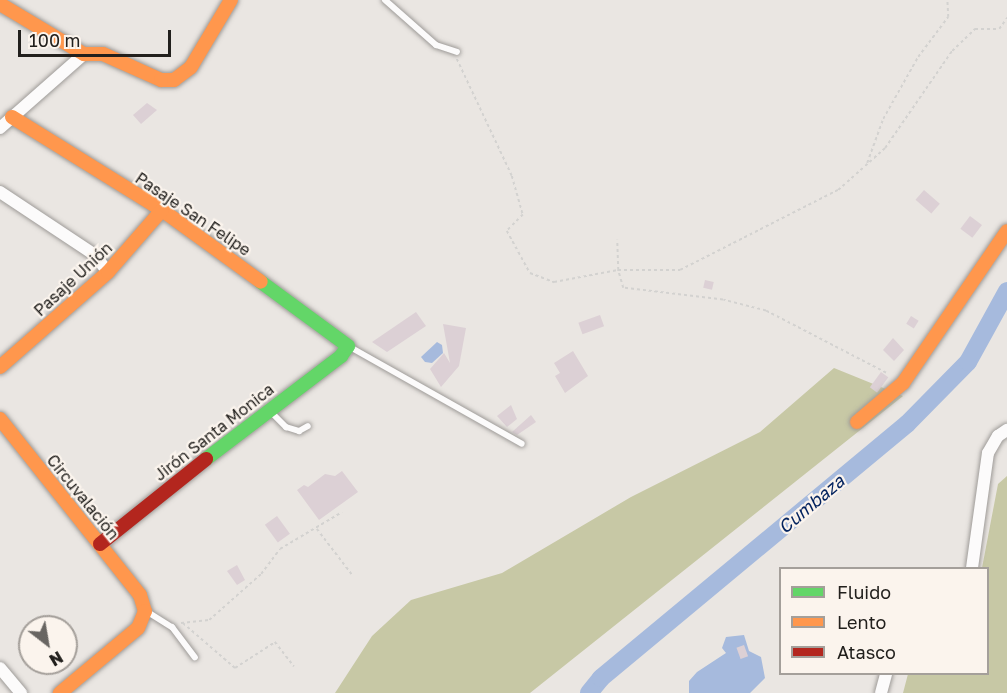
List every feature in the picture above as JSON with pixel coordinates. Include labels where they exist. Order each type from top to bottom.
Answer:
[{"type":"street","points":[[0,4],[84,54],[103,54],[160,80],[181,77],[191,67],[231,0]]},
{"type":"street","points":[[0,128],[84,54]]},
{"type":"street","name":"Pasaje San Felipe","points":[[12,117],[162,210],[348,346]]},
{"type":"street","points":[[0,192],[95,255],[108,272]]},
{"type":"street","name":"Pasaje Unión","points":[[0,367],[108,272],[162,210]]},
{"type":"street","points":[[857,422],[903,383],[1007,231]]},
{"type":"street","name":"Jirón Santa Monica","points":[[99,544],[268,409],[341,356],[348,346]]},
{"type":"street","name":"Circuvalación","points":[[0,420],[140,595],[145,610]]},
{"type":"street","points":[[972,567],[988,453],[998,436],[1007,429]]},
{"type":"street","points":[[60,693],[138,628],[145,610]]},
{"type":"street","points":[[0,668],[21,693]]},
{"type":"street","points":[[881,693],[886,675]]},
{"type":"lane","points":[[385,0],[436,45],[457,52]]},
{"type":"lane","points":[[348,346],[522,444]]},
{"type":"lane","points":[[268,409],[286,427],[299,431],[308,426]]},
{"type":"lane","points":[[145,610],[172,627],[195,657]]},
{"type":"path","points":[[866,165],[883,119],[918,57],[948,17],[946,0]]},
{"type":"path","points":[[457,52],[457,64],[512,176],[524,215],[507,231],[530,273],[554,282],[618,270],[680,270],[811,206],[885,148],[952,51],[975,29],[999,29],[1007,18]]},
{"type":"path","points":[[617,240],[618,270],[622,288],[692,299],[723,300],[766,311],[886,373]]},
{"type":"path","points":[[172,627],[182,622],[209,620],[261,574],[280,549],[342,512]]},
{"type":"path","points":[[316,528],[353,576]]},
{"type":"path","points":[[182,622],[235,668],[275,642],[294,666]]},
{"type":"green space","points":[[834,368],[903,396],[530,693],[335,693],[372,636],[411,600],[502,573],[631,497],[760,432]]},
{"type":"green space","points":[[1007,476],[1007,693],[903,693],[908,675],[989,675],[989,567],[982,567],[998,484]]},
{"type":"water","points":[[437,342],[442,345],[443,353],[432,363],[425,362],[421,357]]},
{"type":"water","points":[[744,635],[749,651],[761,657],[765,678],[750,693],[689,693],[689,681],[697,672],[726,653],[722,648],[726,637]]},
{"type":"building","points":[[147,103],[157,110],[141,124],[133,115]]},
{"type":"building","points":[[924,190],[940,204],[931,214],[915,200]]},
{"type":"building","points":[[970,216],[982,225],[972,238],[960,229]]},
{"type":"building","points":[[705,280],[714,282],[712,290],[703,288]]},
{"type":"building","points":[[416,312],[426,326],[387,352],[372,342]]},
{"type":"building","points":[[600,315],[604,326],[582,334],[578,323]]},
{"type":"building","points":[[911,316],[919,321],[914,328],[906,324]]},
{"type":"building","points":[[443,324],[466,328],[459,366],[441,387],[430,369],[444,353],[450,363]]},
{"type":"building","points":[[893,338],[904,350],[894,361],[883,350]]},
{"type":"building","points":[[573,351],[588,376],[565,393],[555,376],[560,373],[554,363]]},
{"type":"building","points":[[881,372],[888,377],[877,393],[870,387]]},
{"type":"building","points":[[511,405],[517,419],[507,427],[497,416]]},
{"type":"building","points":[[531,415],[536,422],[517,435],[512,432]]},
{"type":"building","points":[[342,471],[358,492],[319,520],[297,490],[304,485],[308,487],[325,474],[335,476]]},
{"type":"building","points":[[277,516],[290,534],[278,543],[265,525]]},
{"type":"building","points":[[237,565],[245,580],[237,585],[227,571]]},
{"type":"building","points":[[744,645],[748,656],[741,659],[736,648]]},
{"type":"waterway","name":"Cumbaza","points":[[589,693],[601,678],[907,424],[968,362],[1007,291]]},
{"type":"traffic: fast","points":[[206,459],[341,356],[348,346],[261,282]]},
{"type":"traffic: slow","points":[[0,4],[84,54],[103,54],[161,80],[174,80],[191,67],[231,0]]},
{"type":"traffic: slow","points":[[12,117],[162,210],[261,282]]},
{"type":"traffic: slow","points":[[0,367],[108,272],[162,210]]},
{"type":"traffic: slow","points":[[857,422],[903,383],[1007,231]]},
{"type":"traffic: slow","points":[[0,419],[140,595],[145,611],[138,628],[60,693]]},
{"type":"traffic: jam","points":[[100,544],[206,459]]}]
